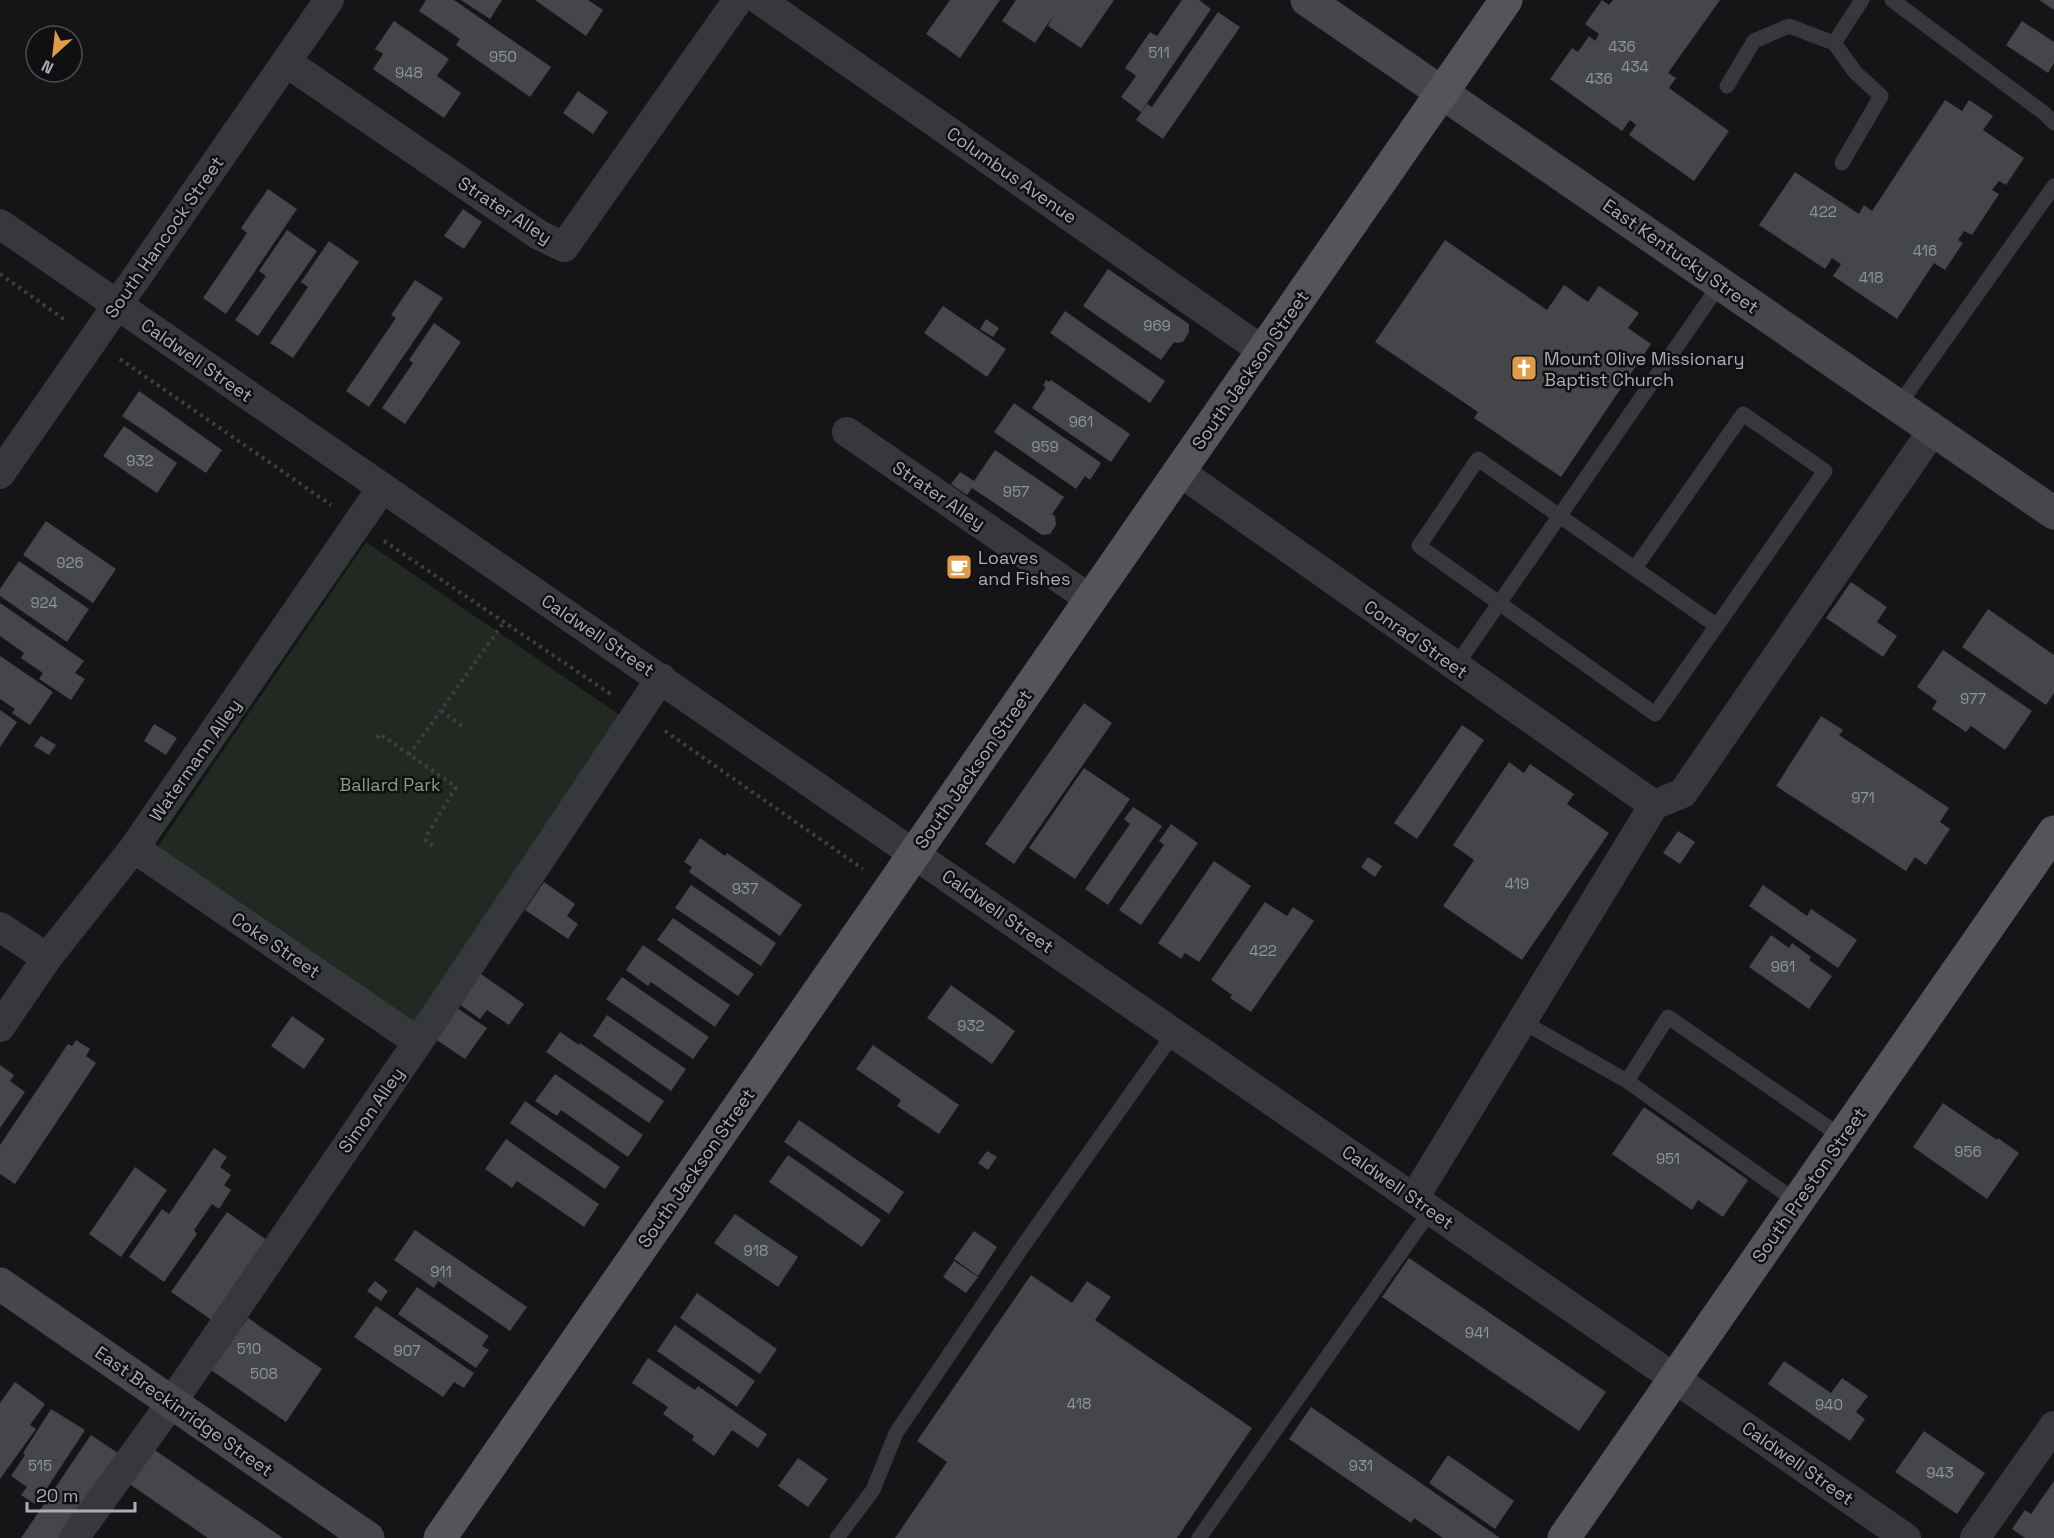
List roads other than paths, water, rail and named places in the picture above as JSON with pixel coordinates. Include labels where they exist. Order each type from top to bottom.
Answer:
[{"type":"main road","name":"South Jackson Street","points":[[440,1538],[1506,0]]},
{"type":"main road","name":"South Preston Street","points":[[1564,1538],[2054,832]]},
{"type":"street","name":"South Hancock Street","points":[[0,474],[328,0]]},
{"type":"street","name":"Strater Alley","points":[[286,62],[539,235],[564,247],[738,0]]},
{"type":"street","name":"Columbus Avenue","points":[[760,0],[1263,351]]},
{"type":"street","name":"East Kentucky Street","points":[[1307,0],[2054,513]]},
{"type":"street","name":"Caldwell Street","points":[[0,224],[1906,1538]]},
{"type":"street","points":[[1423,1204],[1523,1022],[1654,805],[1683,793],[1933,430]]},
{"type":"street","name":"Strater Alley","points":[[847,432],[1090,599]]},
{"type":"street","name":"Conrad Street","points":[[1180,472],[1654,805]]},
{"type":"street","name":"Watermann Alley","points":[[0,1027],[47,958],[134,848],[382,488]]},
{"type":"street","name":"Simon Alley","points":[[74,1538],[172,1402],[418,1042],[661,678]]},
{"type":"street","name":"Coke Street","points":[[134,848],[418,1042]]},
{"type":"street","points":[[0,927],[47,958]]},
{"type":"street","name":"East Breckinridge Street","points":[[0,1284],[368,1538]]},
{"type":"street","points":[[1976,1538],[2054,1426]]},
{"type":"lane","points":[[1834,43],[1862,0]]},
{"type":"lane","points":[[1892,0],[2044,113],[2054,123]]},
{"type":"lane","points":[[1727,86],[1754,41],[1788,26],[1834,43],[1855,72],[1881,96],[1842,163]]},
{"type":"lane","points":[[1898,406],[2054,186]]},
{"type":"lane","points":[[1455,667],[1720,284]]},
{"type":"lane","points":[[1635,568],[1743,414],[1825,471],[1717,626],[1655,714],[1419,546],[1478,459],[1717,626]]},
{"type":"lane","points":[[1627,1081],[1668,1017],[1842,1137]]},
{"type":"lane","points":[[1523,1022],[1627,1081],[1797,1202]]},
{"type":"lane","points":[[837,1538],[873,1490],[896,1433],[1023,1246],[1174,1033]]},
{"type":"lane","points":[[1199,1538],[1423,1204]]},
{"type":"place","name":"Mount Olive Missionary Baptist Church","points":[[1524,368]]},
{"type":"place","name":"Loaves and Fishes","points":[[959,567]]},
{"type":"park label","name":"Ballard Park","points":[[390,784]]}]
